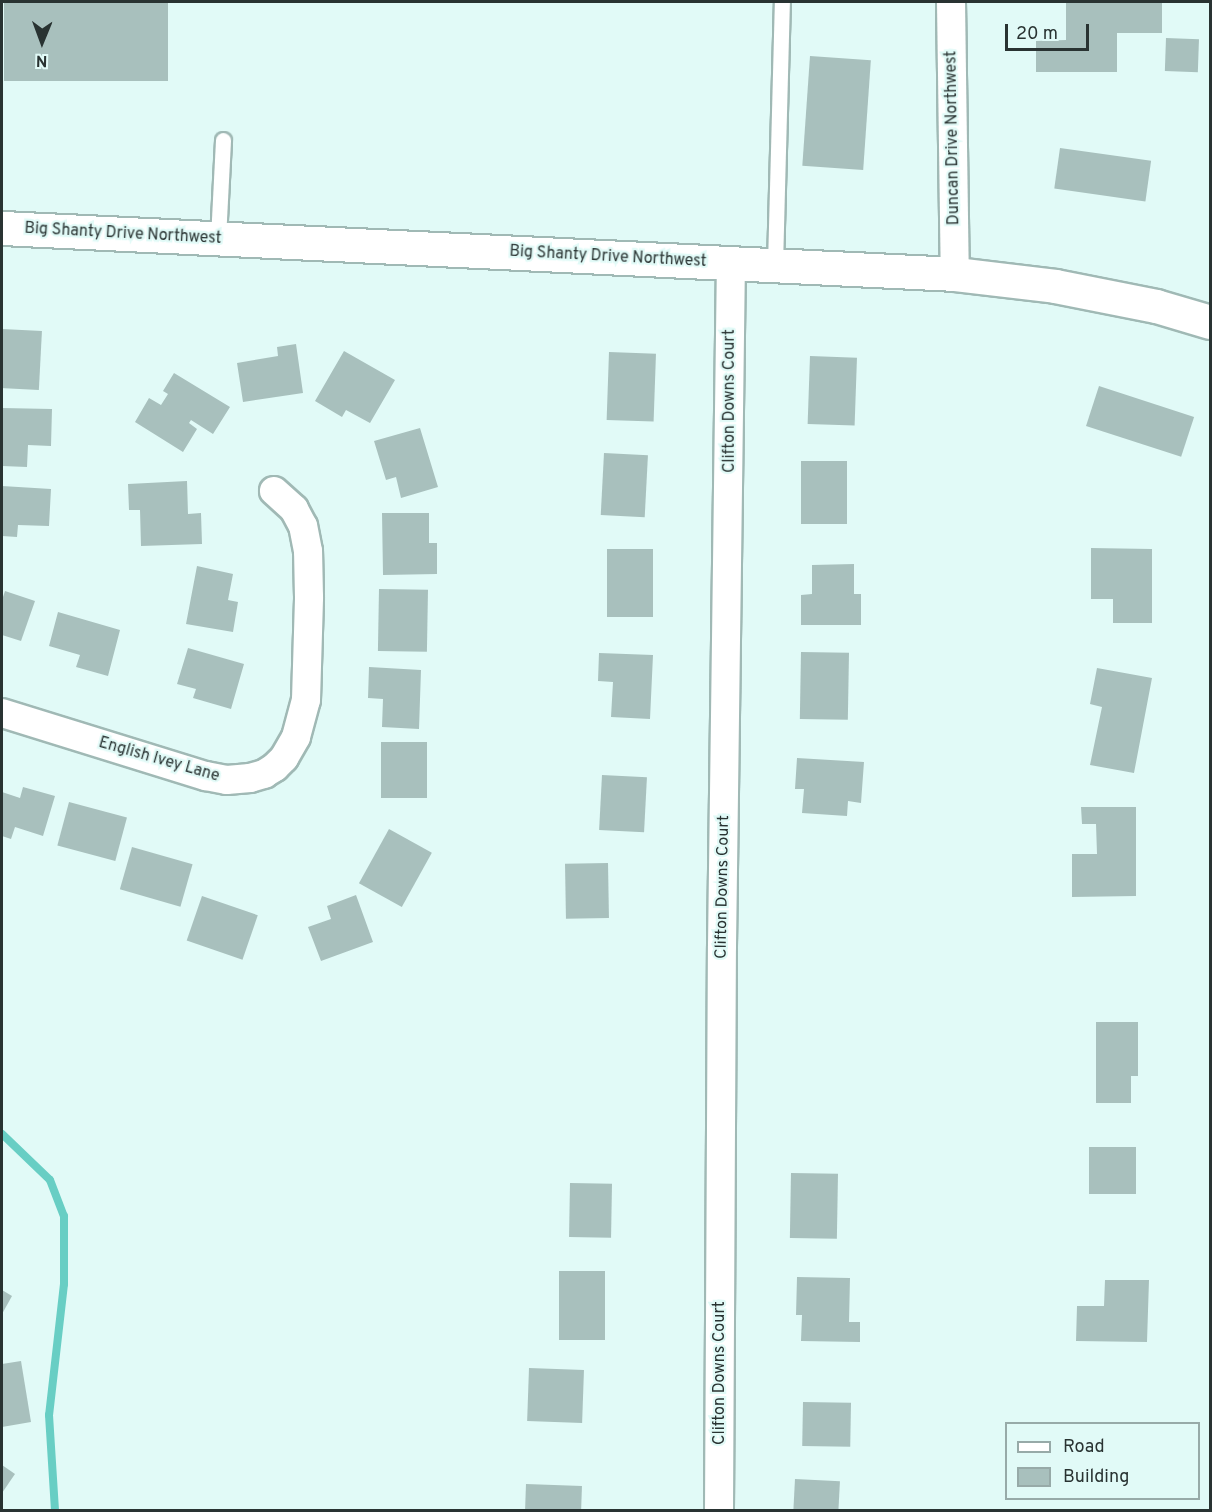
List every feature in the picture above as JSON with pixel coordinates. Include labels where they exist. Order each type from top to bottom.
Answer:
[{"type":"street","name":"Duncan Drive Northwest","points":[[951,2],[955,274]]},
{"type":"street","name":"Big Shanty Drive Northwest","points":[[2,228],[955,274],[1055,286],[1156,306],[1210,322]]},
{"type":"street","name":"Clifton Downs Court","points":[[719,1510],[722,958],[731,263]]},
{"type":"street","name":"English Ivey Lane","points":[[2,713],[227,780],[264,774],[275,767],[284,758],[296,737],[306,700],[309,597],[308,551],[303,526],[294,509],[274,491]]},
{"type":"lane","points":[[775,265],[782,2]]},
{"type":"lane","points":[[218,239],[223,140]]},
{"type":"building","points":[[4,2],[168,2],[168,81],[4,81]]},
{"type":"building","points":[[1066,2],[1162,2],[1162,33],[1117,33],[1117,72],[1036,72],[1036,41],[1066,40]]},
{"type":"building","points":[[1166,38],[1199,39],[1198,72],[1165,71]]},
{"type":"building","points":[[810,56],[871,60],[863,170],[802,166]]},
{"type":"building","points":[[1060,148],[1151,161],[1145,201],[1054,189]]},
{"type":"building","points":[[2,329],[42,331],[39,390],[2,388]]},
{"type":"building","points":[[296,344],[303,393],[243,402],[237,363],[278,356],[277,347]]},
{"type":"building","points":[[344,351],[395,380],[370,423],[346,410],[342,417],[315,401]]},
{"type":"building","points":[[609,352],[656,354],[654,422],[607,420]]},
{"type":"building","points":[[810,356],[857,358],[855,426],[808,424]]},
{"type":"building","points":[[174,373],[230,407],[213,434],[191,420],[189,423],[197,429],[183,452],[135,422],[149,398],[161,405],[168,394],[163,391]]},
{"type":"building","points":[[1099,386],[1194,417],[1181,457],[1086,426]]},
{"type":"building","points":[[2,408],[52,409],[51,446],[28,445],[27,467],[2,466]]},
{"type":"building","points":[[420,428],[438,487],[401,498],[396,477],[386,480],[374,441]]},
{"type":"building","points":[[604,453],[648,455],[645,517],[601,515]]},
{"type":"building","points":[[801,461],[847,461],[847,524],[801,524]]},
{"type":"building","points":[[187,481],[188,514],[201,513],[202,544],[141,546],[140,510],[129,510],[128,484]]},
{"type":"building","points":[[2,486],[51,489],[49,526],[18,525],[17,537],[2,536]]},
{"type":"building","points":[[382,513],[429,513],[429,543],[437,543],[437,574],[383,575]]},
{"type":"building","points":[[1091,548],[1152,549],[1152,623],[1113,623],[1113,599],[1091,599]]},
{"type":"building","points":[[607,549],[653,549],[653,617],[607,617]]},
{"type":"building","points":[[854,564],[854,594],[861,594],[861,625],[801,625],[801,595],[812,594],[812,565]]},
{"type":"building","points":[[197,566],[233,574],[228,600],[238,602],[233,632],[186,624]]},
{"type":"building","points":[[379,589],[428,590],[427,652],[378,651]]},
{"type":"building","points":[[5,591],[35,601],[21,641],[2,635],[2,600]]},
{"type":"building","points":[[58,612],[120,630],[108,676],[76,667],[80,655],[49,646]]},
{"type":"building","points":[[188,648],[244,664],[231,709],[193,698],[196,689],[177,684]]},
{"type":"building","points":[[801,652],[849,653],[848,720],[800,719]]},
{"type":"building","points":[[599,653],[653,655],[650,719],[611,717],[613,682],[598,681]]},
{"type":"building","points":[[369,667],[421,670],[419,729],[382,727],[383,699],[368,698]]},
{"type":"building","points":[[1097,668],[1152,678],[1134,773],[1090,765],[1102,707],[1090,704]]},
{"type":"building","points":[[381,742],[427,742],[427,798],[381,798]]},
{"type":"building","points":[[797,758],[864,762],[861,803],[848,801],[847,816],[802,813],[804,789],[795,789]]},
{"type":"building","points":[[602,775],[647,777],[644,832],[599,830]]},
{"type":"building","points":[[23,787],[55,796],[43,836],[15,827],[11,839],[2,836],[2,792],[20,798]]},
{"type":"building","points":[[69,802],[127,818],[115,861],[57,845]]},
{"type":"building","points":[[1081,807],[1136,807],[1136,896],[1072,897],[1072,854],[1097,854],[1096,824],[1082,824]]},
{"type":"building","points":[[389,829],[432,853],[402,907],[359,883]]},
{"type":"building","points":[[132,847],[193,864],[180,907],[120,889]]},
{"type":"building","points":[[608,863],[609,918],[566,919],[565,864]]},
{"type":"building","points":[[356,895],[373,942],[321,961],[308,927],[331,919],[327,906]]},
{"type":"building","points":[[202,896],[258,915],[242,960],[187,940]]},
{"type":"building","points":[[1096,1022],[1138,1022],[1138,1076],[1131,1076],[1131,1103],[1096,1103]]},
{"type":"building","points":[[1089,1147],[1136,1147],[1136,1194],[1089,1194]]},
{"type":"building","points":[[791,1173],[838,1174],[837,1239],[790,1238]]},
{"type":"building","points":[[570,1183],[612,1184],[611,1238],[569,1237]]},
{"type":"building","points":[[559,1271],[605,1271],[605,1340],[559,1340]]},
{"type":"building","points":[[797,1277],[850,1278],[849,1322],[860,1322],[860,1342],[801,1341],[802,1315],[796,1315]]},
{"type":"building","points":[[1105,1280],[1149,1280],[1147,1342],[1076,1341],[1077,1306],[1104,1306]]},
{"type":"building","points":[[2,1290],[12,1296],[2,1314]]},
{"type":"building","points":[[21,1361],[31,1422],[2,1427],[2,1364]]},
{"type":"building","points":[[529,1368],[584,1370],[582,1423],[527,1421]]},
{"type":"building","points":[[803,1402],[851,1403],[850,1447],[802,1446]]},
{"type":"building","points":[[2,1465],[15,1474],[2,1493]]},
{"type":"building","points":[[795,1479],[840,1481],[838,1510],[793,1510]]},
{"type":"building","points":[[526,1484],[582,1486],[581,1510],[525,1510]]},
{"type":"waterway","points":[[2,1134],[50,1180],[64,1216],[64,1284],[49,1415],[55,1510]]}]
